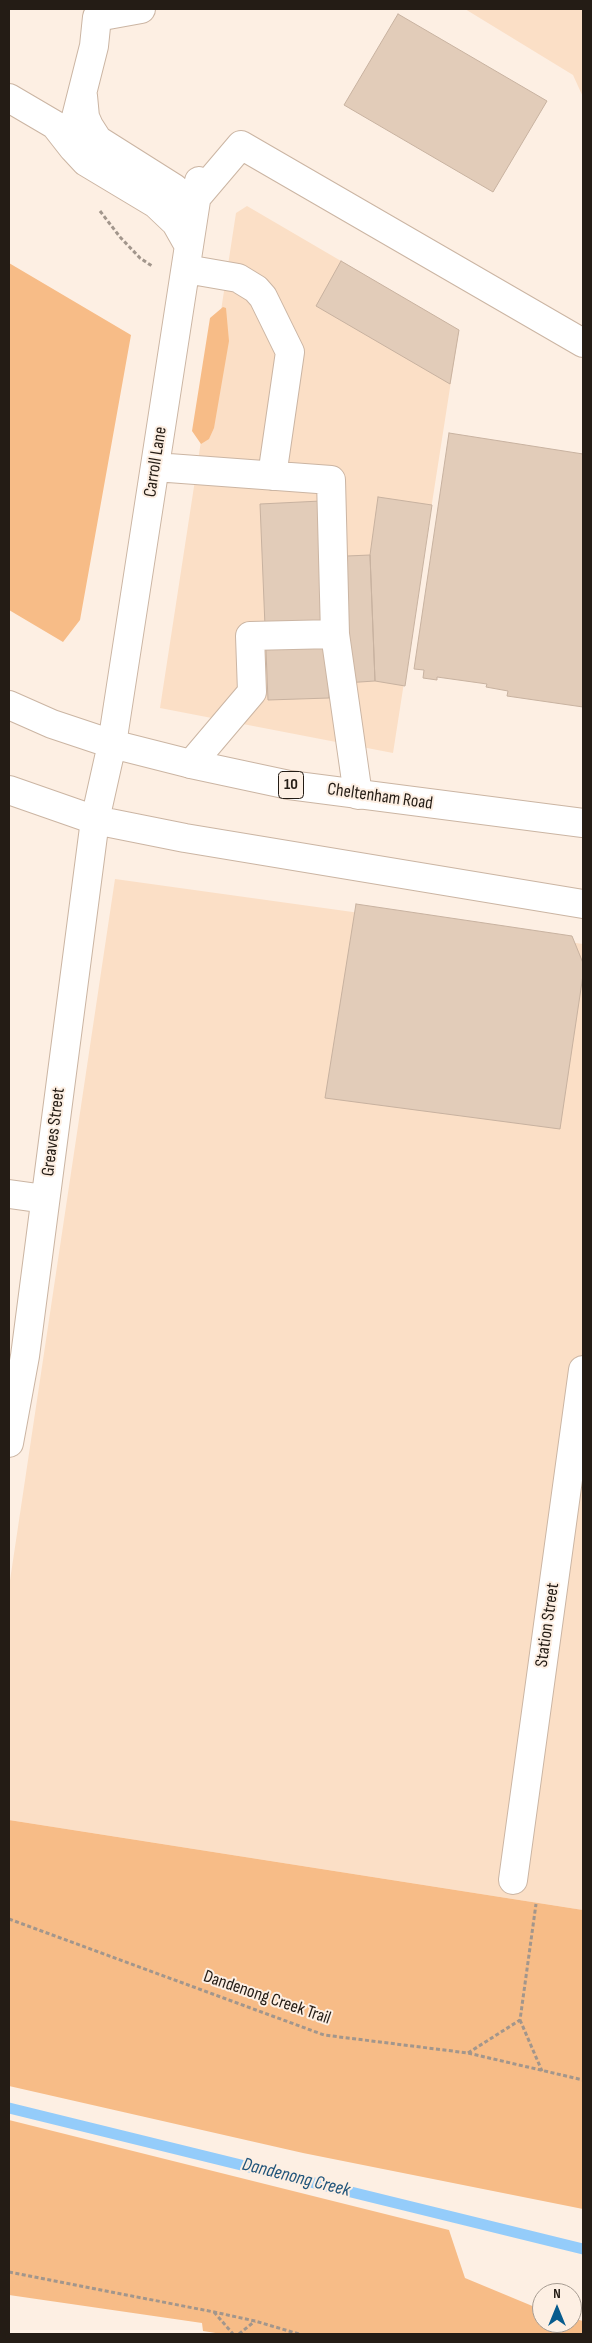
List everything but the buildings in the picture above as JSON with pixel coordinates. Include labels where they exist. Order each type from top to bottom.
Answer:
[{"type":"street","points":[[73,148],[72,133],[84,92],[94,46],[97,17],[141,9]]},
{"type":"street","points":[[84,92],[85,117],[98,140],[174,188],[186,199],[197,196],[241,144],[583,343]]},
{"type":"street","points":[[9,98],[55,124],[86,162],[156,204],[176,223],[187,257],[238,278],[256,289],[263,297],[290,352],[272,476]]},
{"type":"street","name":"Carroll Lane","points":[[94,820],[112,744],[197,196]]},
{"type":"street","points":[[155,467],[331,480],[335,634],[358,795]]},
{"type":"street","points":[[191,764],[252,692],[250,636],[335,634]]},
{"type":"street","name":"Cheltenham Road","points":[[9,705],[52,724],[112,744],[191,764],[288,785],[583,823]]},
{"type":"street","points":[[9,790],[94,820],[185,838],[583,904]]},
{"type":"street","name":"Greaves Street","points":[[9,1443],[17,1354],[45,1200],[94,820]]},
{"type":"street","points":[[9,1194],[45,1200]]},
{"type":"street","name":"Station Street","points":[[513,1880],[583,1370]]},
{"type":"path","points":[[513,1880],[536,1901],[520,2020],[542,2071]]},
{"type":"path","name":"Dandenong Creek Trail","points":[[9,1919],[324,2035],[468,2053],[583,2080]]},
{"type":"path","points":[[468,2053],[520,2020]]},
{"type":"path","points":[[9,2272],[214,2312],[256,2321],[299,2334]]},
{"type":"path","points":[[214,2312],[233,2334]]},
{"type":"path","points":[[239,2334],[256,2321]]},
{"type":"shaded area","points":[[465,9],[583,9],[583,97],[573,75]]},
{"type":"shaded area","points":[[247,206],[459,330],[393,753],[160,708],[236,213]]},
{"type":"shaded area","points":[[9,263],[131,335],[80,620],[63,642],[9,610]]},
{"type":"shaded area","points":[[223,307],[226,308],[229,341],[214,428],[209,439],[201,444],[192,431],[210,318]]},
{"type":"shaded area","points":[[115,879],[583,944],[583,1910],[9,1820],[9,1587]]},
{"type":"shaded area","points":[[9,1820],[583,1910],[583,2209],[303,2153],[9,2086]]},
{"type":"shaded area","points":[[9,2120],[449,2230],[465,2278],[532,2306],[532,2333],[582,2333],[582,2321],[583,2334],[222,2334],[203,2331],[202,2323],[9,2295]]},
{"type":"waterway","name":"Dandenong Creek","points":[[9,2108],[583,2249]]}]
